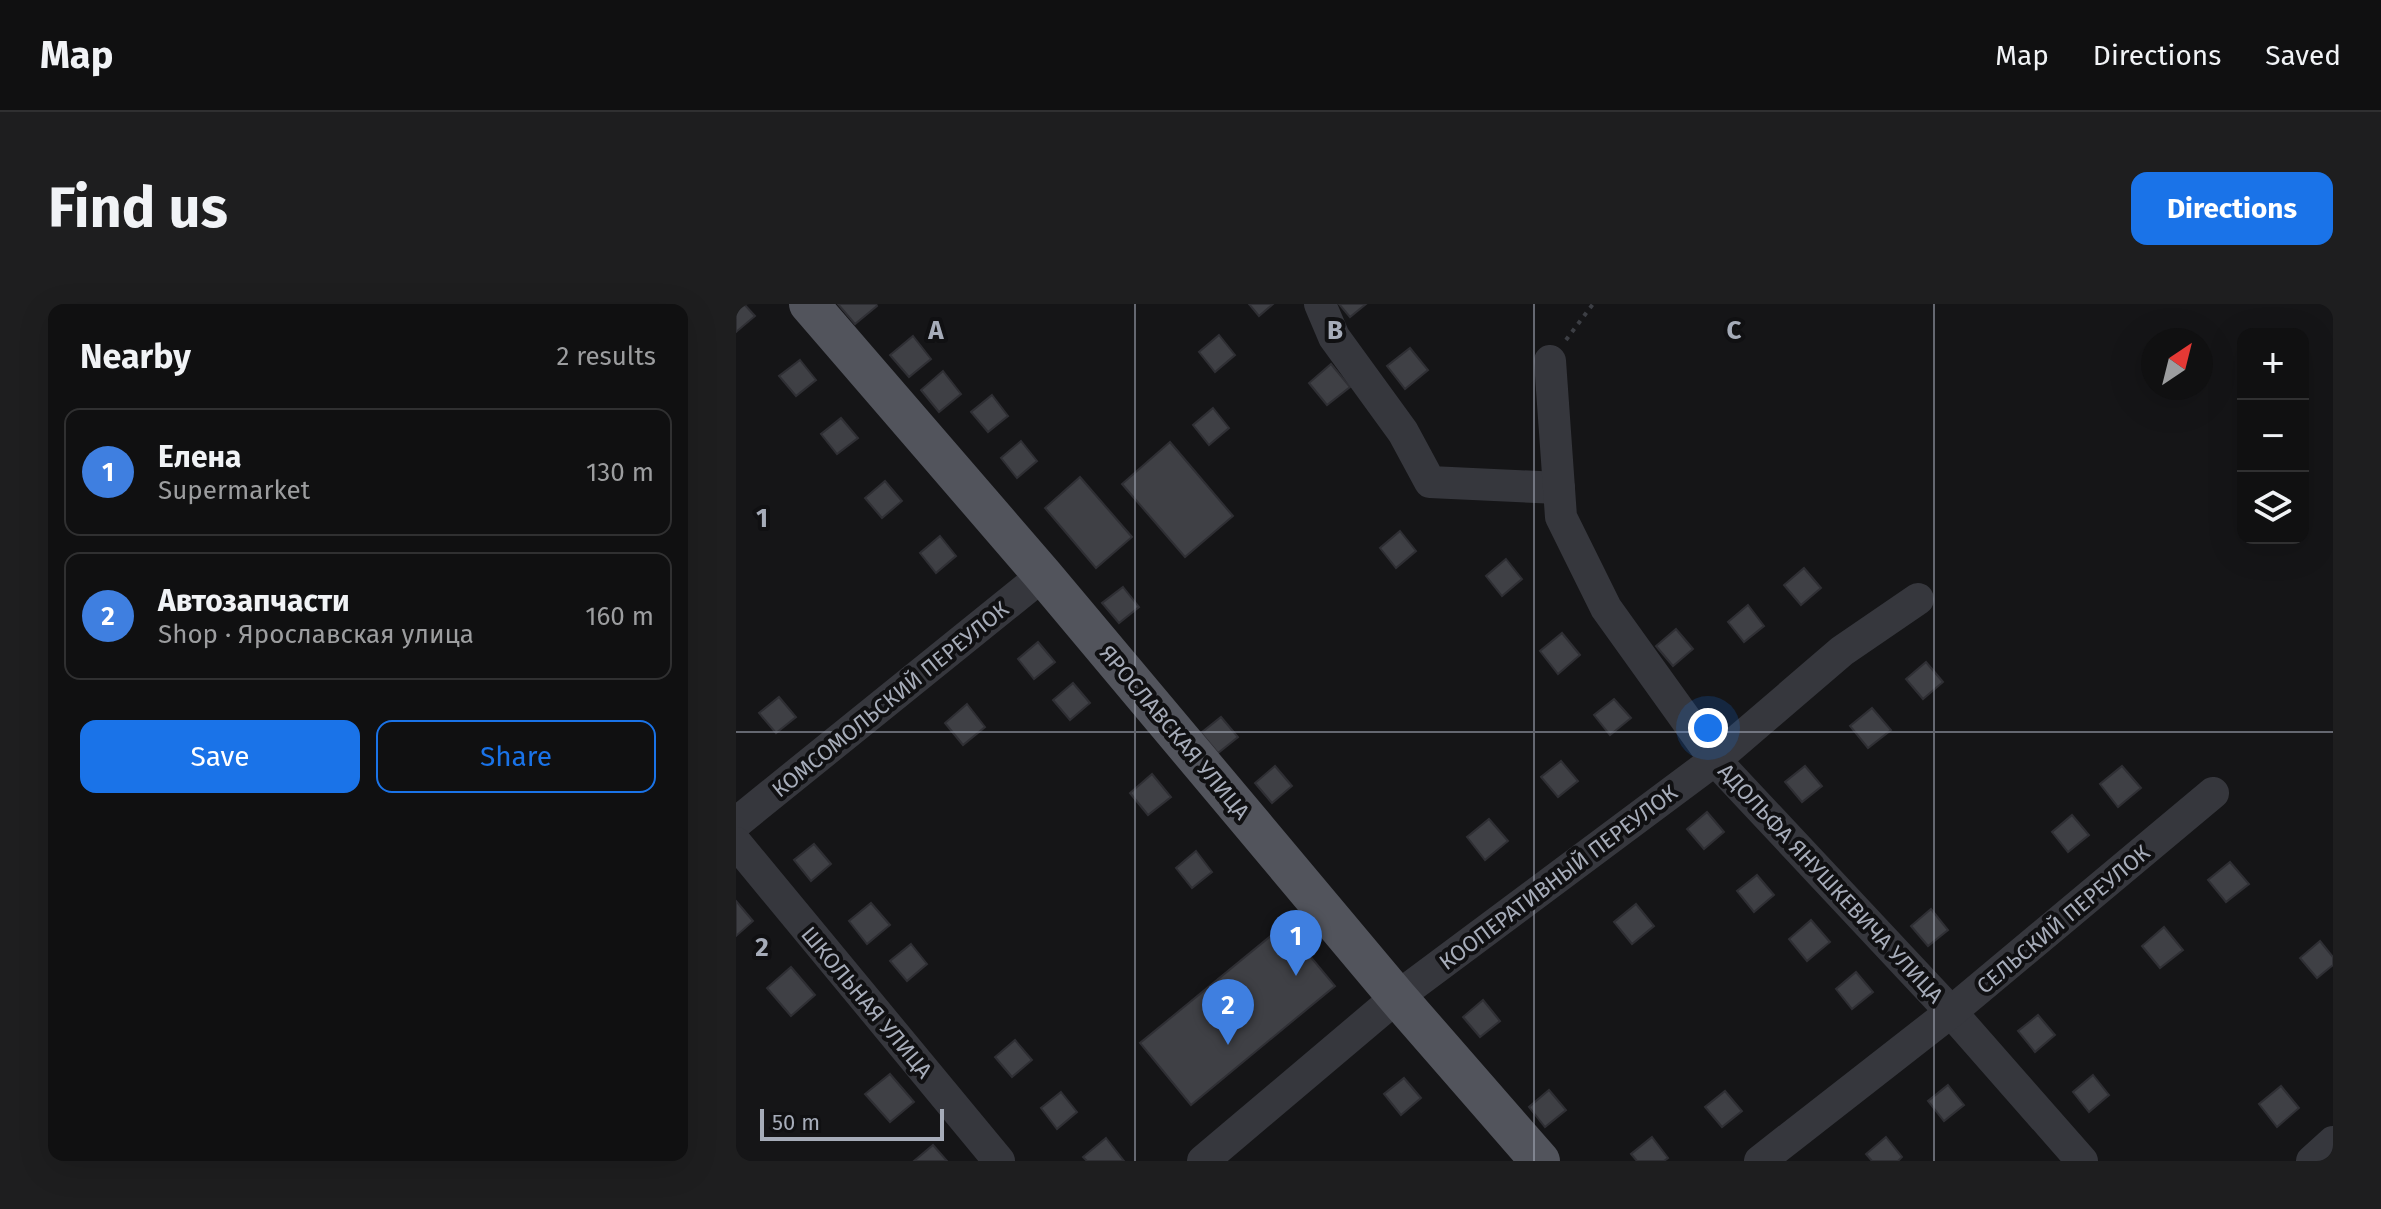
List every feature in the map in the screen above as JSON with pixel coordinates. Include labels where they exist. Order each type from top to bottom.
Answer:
[{"type":"main road","name":"ЯРОСЛАВСКАЯ УЛИЦА","points":[[809,304],[1540,1161]]},
{"type":"lane","points":[[1320,304],[1334,337],[1403,432],[1430,482],[1559,488]]},
{"type":"lane","name":"АДОЛЬФА ЯНУШКЕВИЧА УЛИЦА","points":[[1550,361],[1561,517],[1606,608],[1715,760],[1951,1012],[2082,1161]]},
{"type":"lane","name":"КОМСОМОЛЬСКИЙ ПЕРЕУЛОК","points":[[736,823],[1043,575]]},
{"type":"lane","name":"КООПЕРАТИВНЫЙ ПЕРЕУЛОК","points":[[1203,1161],[1397,997],[1715,760],[1842,651],[1918,599]]},
{"type":"lane","name":"СЕЛЬСКИЙ ПЕРЕУЛОК","points":[[1760,1161],[1951,1012],[2213,793]]},
{"type":"lane","name":"ШКОЛЬНАЯ УЛИЦА","points":[[736,843],[999,1161]]},
{"type":"lane","points":[[2312,1161],[2333,1142]]},
{"type":"path","points":[[1550,361],[1593,304]]},
{"type":"building","points":[[736,304],[744,304],[755,316],[736,332]]},
{"type":"building","points":[[838,304],[876,304],[877,306],[855,324]]},
{"type":"building","points":[[1249,304],[1273,304],[1259,316]]},
{"type":"building","points":[[1339,304],[1366,304],[1350,317]]},
{"type":"building","points":[[1219,335],[1235,355],[1215,372],[1199,352]]},
{"type":"building","points":[[913,336],[931,359],[909,377],[890,355]]},
{"type":"building","points":[[1410,348],[1428,370],[1405,389],[1387,366]]},
{"type":"building","points":[[800,360],[816,380],[796,396],[779,376]]},
{"type":"building","points":[[1331,364],[1350,387],[1327,405],[1309,383]]},
{"type":"building","points":[[943,371],[961,394],[939,412],[921,390]]},
{"type":"building","points":[[992,395],[1008,416],[988,432],[971,412]]},
{"type":"building","points":[[1213,408],[1229,428],[1209,445],[1193,425]]},
{"type":"building","points":[[841,418],[858,438],[837,454],[821,434]]},
{"type":"building","points":[[1021,441],[1037,461],[1017,478],[1001,458]]},
{"type":"building","points":[[1170,442],[1233,516],[1185,557],[1122,484]]},
{"type":"building","points":[[1080,477],[1132,537],[1096,568],[1045,508]]},
{"type":"building","points":[[885,481],[902,501],[882,518],[865,498]]},
{"type":"building","points":[[1400,531],[1416,551],[1396,568],[1380,548]]},
{"type":"building","points":[[940,536],[956,556],[936,573],[920,553]]},
{"type":"building","points":[[1506,559],[1522,579],[1502,596],[1486,576]]},
{"type":"building","points":[[1804,568],[1821,588],[1801,605],[1784,585]]},
{"type":"building","points":[[1123,587],[1139,607],[1119,623],[1102,603]]},
{"type":"building","points":[[1748,605],[1764,626],[1744,642],[1728,622]]},
{"type":"building","points":[[1676,629],[1693,649],[1673,666],[1656,646]]},
{"type":"building","points":[[1562,633],[1580,655],[1558,674],[1540,651]]},
{"type":"building","points":[[1038,642],[1055,662],[1034,679],[1018,659]]},
{"type":"building","points":[[1926,662],[1943,682],[1923,699],[1906,679]]},
{"type":"building","points":[[1073,683],[1090,703],[1070,720],[1053,700]]},
{"type":"building","points":[[779,697],[796,717],[776,733],[759,713]]},
{"type":"building","points":[[1614,699],[1631,718],[1610,735],[1594,715]]},
{"type":"building","points":[[967,704],[985,727],[963,745],[945,723]]},
{"type":"building","points":[[1872,708],[1891,730],[1868,748],[1850,726]]},
{"type":"building","points":[[1221,717],[1238,737],[1218,753],[1201,733]]},
{"type":"building","points":[[1561,761],[1578,781],[1558,797],[1541,777]]},
{"type":"building","points":[[1275,766],[1292,786],[1272,803],[1255,783]]},
{"type":"building","points":[[1805,766],[1822,786],[1802,802],[1785,782]]},
{"type":"building","points":[[2122,766],[2141,788],[2118,807],[2100,784]]},
{"type":"building","points":[[1152,774],[1171,797],[1148,815],[1130,793]]},
{"type":"building","points":[[1707,812],[1724,832],[1704,849],[1687,829]]},
{"type":"building","points":[[2072,815],[2089,835],[2068,852],[2052,832]]},
{"type":"building","points":[[1489,819],[1508,841],[1485,860],[1467,837]]},
{"type":"building","points":[[814,844],[831,864],[811,881],[794,860]]},
{"type":"building","points":[[1196,851],[1212,872],[1192,888],[1176,868]]},
{"type":"building","points":[[2230,862],[2249,884],[2226,902],[2208,880]]},
{"type":"building","points":[[1757,875],[1774,895],[1754,912],[1737,891]]},
{"type":"building","points":[[736,901],[753,921],[736,936]]},
{"type":"building","points":[[871,903],[890,925],[867,944],[849,921]]},
{"type":"building","points":[[1636,904],[1654,926],[1632,944],[1614,922]]},
{"type":"building","points":[[1931,909],[1948,930],[1928,946],[1911,926]]},
{"type":"building","points":[[1811,920],[1830,942],[1807,961],[1789,939]]},
{"type":"building","points":[[1284,925],[1335,986],[1191,1105],[1140,1043]]},
{"type":"building","points":[[2164,927],[2183,950],[2160,968],[2142,946]]},
{"type":"building","points":[[2320,941],[2333,957],[2333,965],[2317,978],[2300,958]]},
{"type":"building","points":[[911,944],[927,964],[907,981],[890,961]]},
{"type":"building","points":[[791,967],[815,995],[791,1016],[767,988]]},
{"type":"building","points":[[1856,972],[1873,992],[1852,1009],[1836,989]]},
{"type":"building","points":[[1483,1000],[1500,1021],[1480,1037],[1463,1017]]},
{"type":"building","points":[[2038,1015],[2055,1035],[2035,1052],[2018,1031]]},
{"type":"building","points":[[1015,1040],[1032,1060],[1012,1077],[995,1057]]},
{"type":"building","points":[[890,1074],[914,1102],[890,1122],[865,1094]]},
{"type":"building","points":[[2093,1075],[2109,1095],[2089,1112],[2073,1092]]},
{"type":"building","points":[[1404,1078],[1421,1098],[1401,1115],[1384,1094]]},
{"type":"building","points":[[1948,1085],[1964,1105],[1944,1121],[1928,1101]]},
{"type":"building","points":[[2281,1086],[2299,1108],[2277,1127],[2259,1104]]},
{"type":"building","points":[[1549,1090],[1566,1110],[1545,1127],[1529,1107]]},
{"type":"building","points":[[1725,1091],[1742,1111],[1722,1127],[1705,1107]]},
{"type":"building","points":[[1061,1092],[1077,1112],[1057,1129],[1041,1108]]},
{"type":"building","points":[[1652,1137],[1668,1158],[1664,1161],[1637,1161],[1631,1154]]},
{"type":"building","points":[[1886,1137],[1902,1157],[1898,1161],[1872,1161],[1866,1154]]},
{"type":"building","points":[[1106,1138],[1124,1161],[1087,1161],[1083,1157]]},
{"type":"building","points":[[933,1145],[947,1161],[914,1161]]},
{"type":"place","name":"Елена","points":[[1296,976]]},
{"type":"place","name":"Автозапчасти","points":[[1228,1045]]}]
